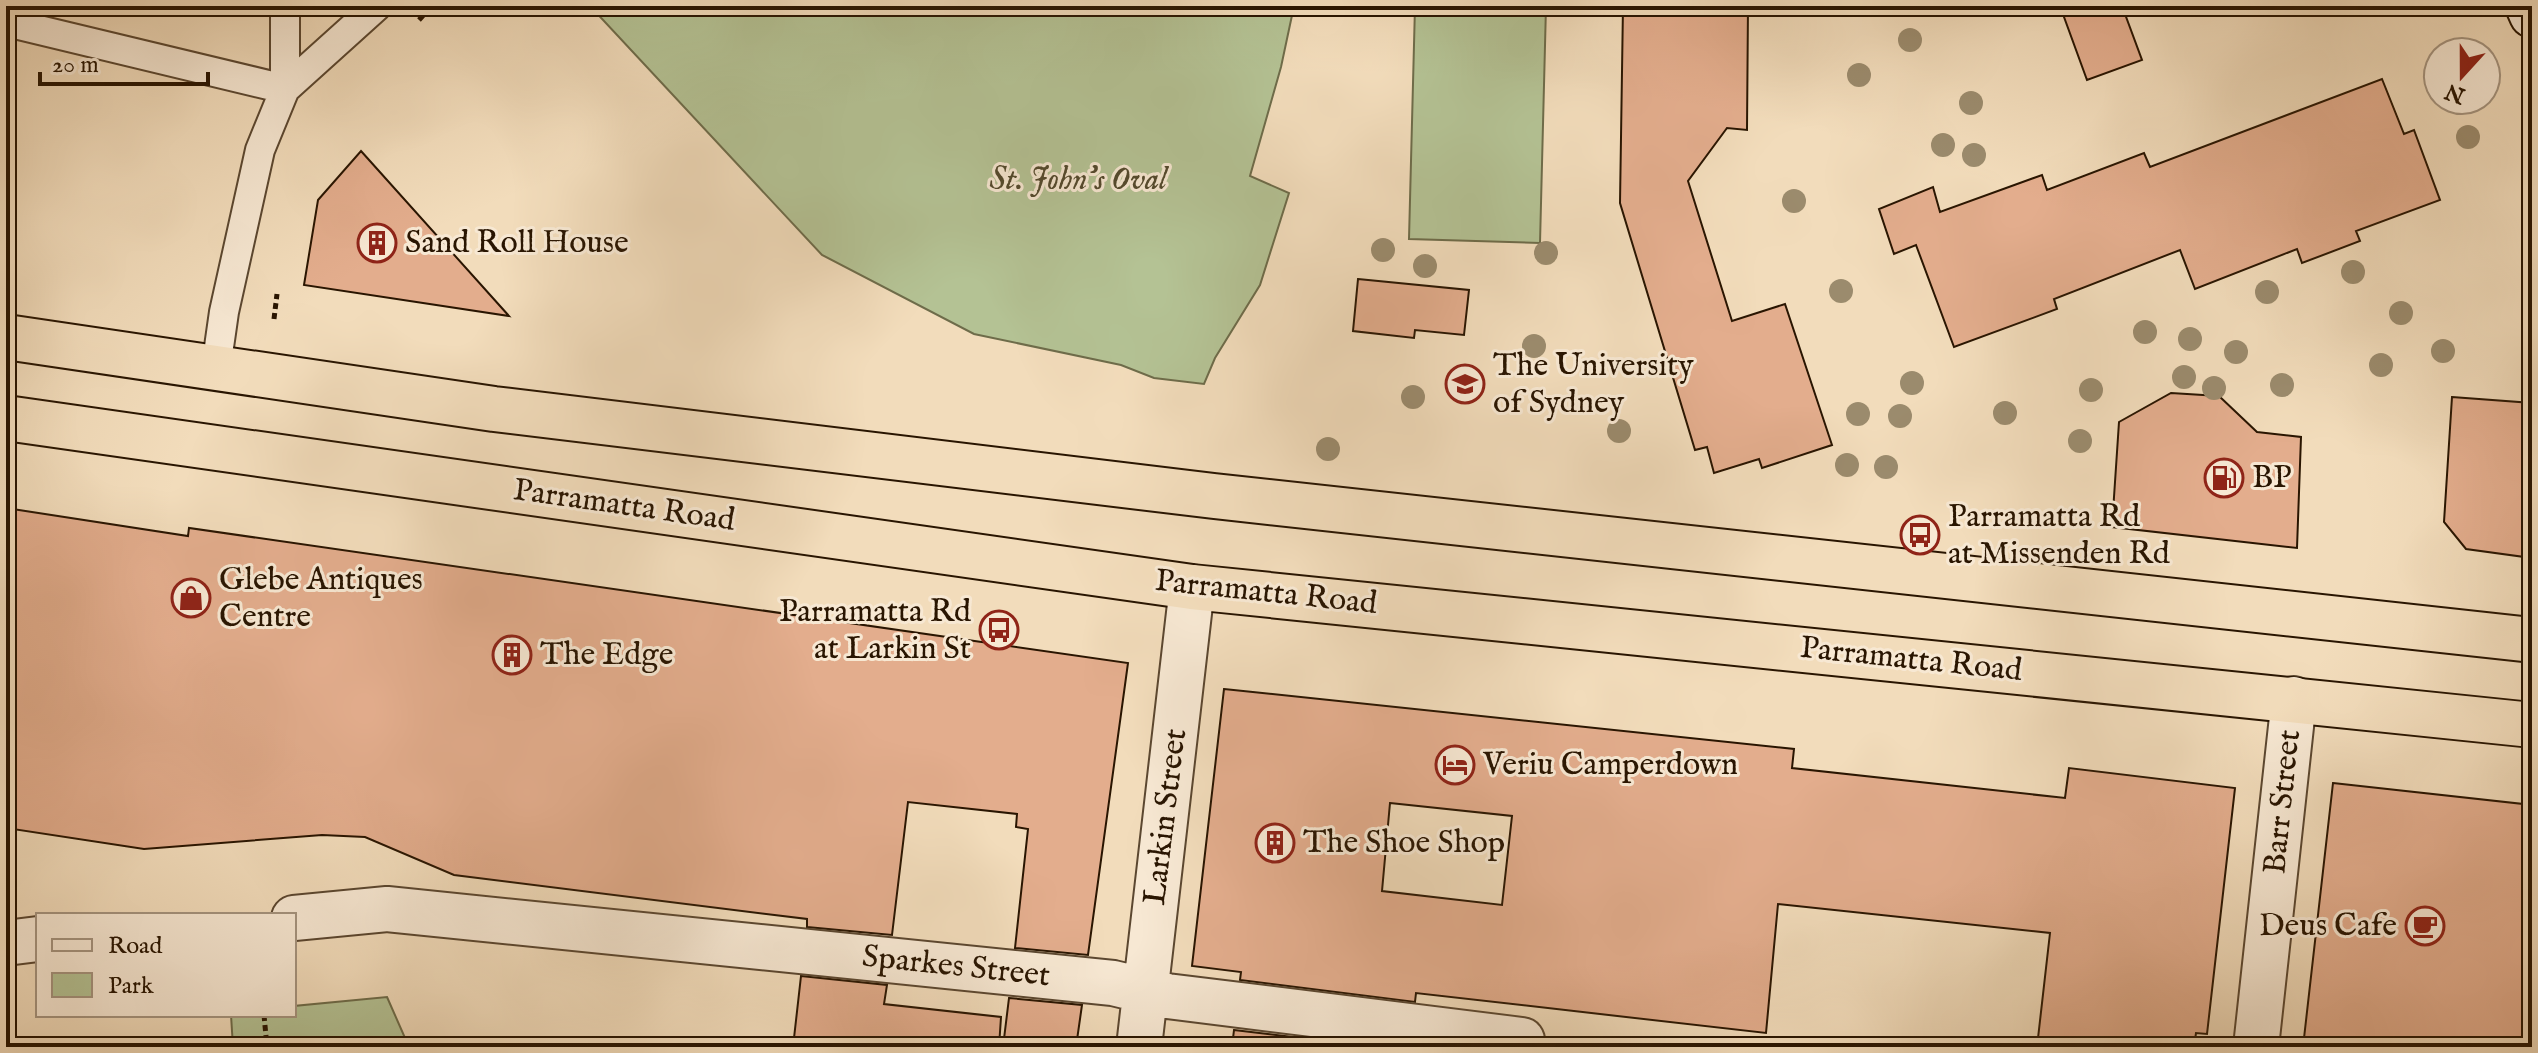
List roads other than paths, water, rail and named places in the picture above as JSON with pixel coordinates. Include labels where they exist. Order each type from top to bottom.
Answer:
[{"type":"highway","points":[[6,337],[494,409],[1198,494],[2532,640]]},
{"type":"highway","name":"Parramatta Road","points":[[6,418],[1192,587],[2532,725]]},
{"type":"street","points":[[2528,6],[2532,15]]},
{"type":"street","name":"Larkin Street","points":[[1139,1047],[1192,587]]},
{"type":"street","name":"Barr Street","points":[[2256,1047],[2294,699]]},
{"type":"street","name":"Sparkes Street","points":[[296,918],[387,909],[1113,983],[1167,996],[1522,1040]]},
{"type":"street","points":[[6,943],[36,939]]},
{"type":"lane","points":[[216,368],[224,312],[260,150],[285,89],[285,6]]},
{"type":"lane","points":[[285,89],[377,6]]},
{"type":"lane","points":[[6,22],[285,89]]},
{"type":"place","name":"Sand Roll House","points":[[377,243]]},
{"type":"place","name":"The University of Sydney","points":[[1465,384]]},
{"type":"place","name":"BP","points":[[2224,478]]},
{"type":"place","name":"Parramatta Rd at Missenden Rd","points":[[1920,535]]},
{"type":"place","name":"Glebe Antiques Centre","points":[[191,598]]},
{"type":"place","name":"Parramatta Rd at Larkin St","points":[[999,630]]},
{"type":"place","name":"The Edge","points":[[512,655]]},
{"type":"place","name":"Veriu Camperdown","points":[[1455,765]]},
{"type":"place","name":"The Shoe Shop","points":[[1275,843]]},
{"type":"place","name":"Deus Cafe","points":[[2425,926]]},
{"type":"park label","name":"St. John's Oval","points":[[1078,180]]}]
